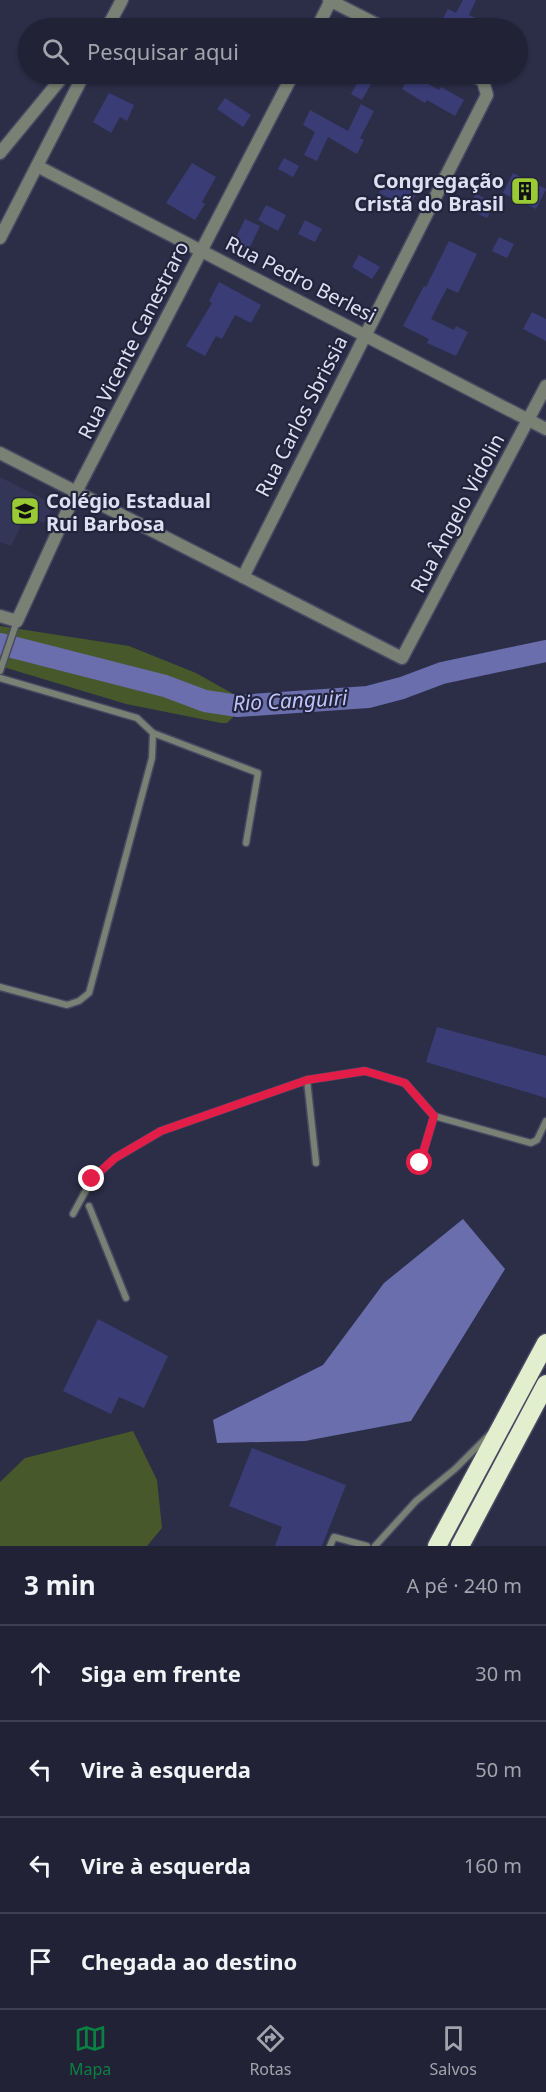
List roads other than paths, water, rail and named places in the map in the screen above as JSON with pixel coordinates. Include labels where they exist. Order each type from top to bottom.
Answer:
[{"type":"highway","points":[[437,1546],[546,1343]]},
{"type":"highway","points":[[460,1546],[546,1384]]},
{"type":"street","points":[[321,18],[331,0],[365,18]]},
{"type":"street","points":[[109,18],[120,4]]},
{"type":"street","points":[[112,18],[120,4]]},
{"type":"street","points":[[0,153],[56,84]]},
{"type":"street","points":[[0,238],[79,84]]},
{"type":"street","name":"Rua Vicente Canestraro","points":[[15,624],[76,492],[288,84]]},
{"type":"street","name":"Rua Carlos Sbrissia","points":[[243,577],[487,95],[484,84]]},
{"type":"street","name":"Rua Pedro Berlesi","points":[[37,166],[202,249],[546,429]]},
{"type":"street","name":"Rua Ângelo Vidolin","points":[[243,577],[402,658],[546,386]]},
{"type":"street","points":[[0,453],[243,577]]},
{"type":"street","points":[[0,616],[15,624]]},
{"type":"lane","points":[[0,671],[15,624]]},
{"type":"lane","points":[[0,678],[137,718],[153,733],[258,773],[246,843]]},
{"type":"lane","points":[[0,987],[67,1005],[79,1001],[89,993],[152,758],[153,733]]},
{"type":"lane","points":[[73,1214],[92,1179],[115,1158],[161,1131],[307,1080],[365,1071],[405,1083],[434,1116],[531,1143],[537,1140],[546,1121]]},
{"type":"lane","points":[[307,1080],[316,1163]]},
{"type":"lane","points":[[420,1163],[434,1116]]},
{"type":"lane","points":[[89,1206],[126,1298]]},
{"type":"lane","points":[[375,1546],[416,1501],[455,1469],[509,1412]]},
{"type":"lane","points":[[330,1546],[334,1537],[367,1546]]},
{"type":"water","points":[[463,1219],[505,1269],[411,1421],[305,1441],[217,1443],[213,1420],[323,1365],[384,1283]]},
{"type":"waterway","name":"Rio Canguiri","points":[[0,644],[165,686],[205,701],[238,706],[368,697],[402,688],[442,673],[546,651]]},
{"type":"place","name":"Congregação Cristã do Brasil","points":[[525,191]]},
{"type":"place","name":"Colégio Estadual Rui Barbosa","points":[[25,511]]}]
